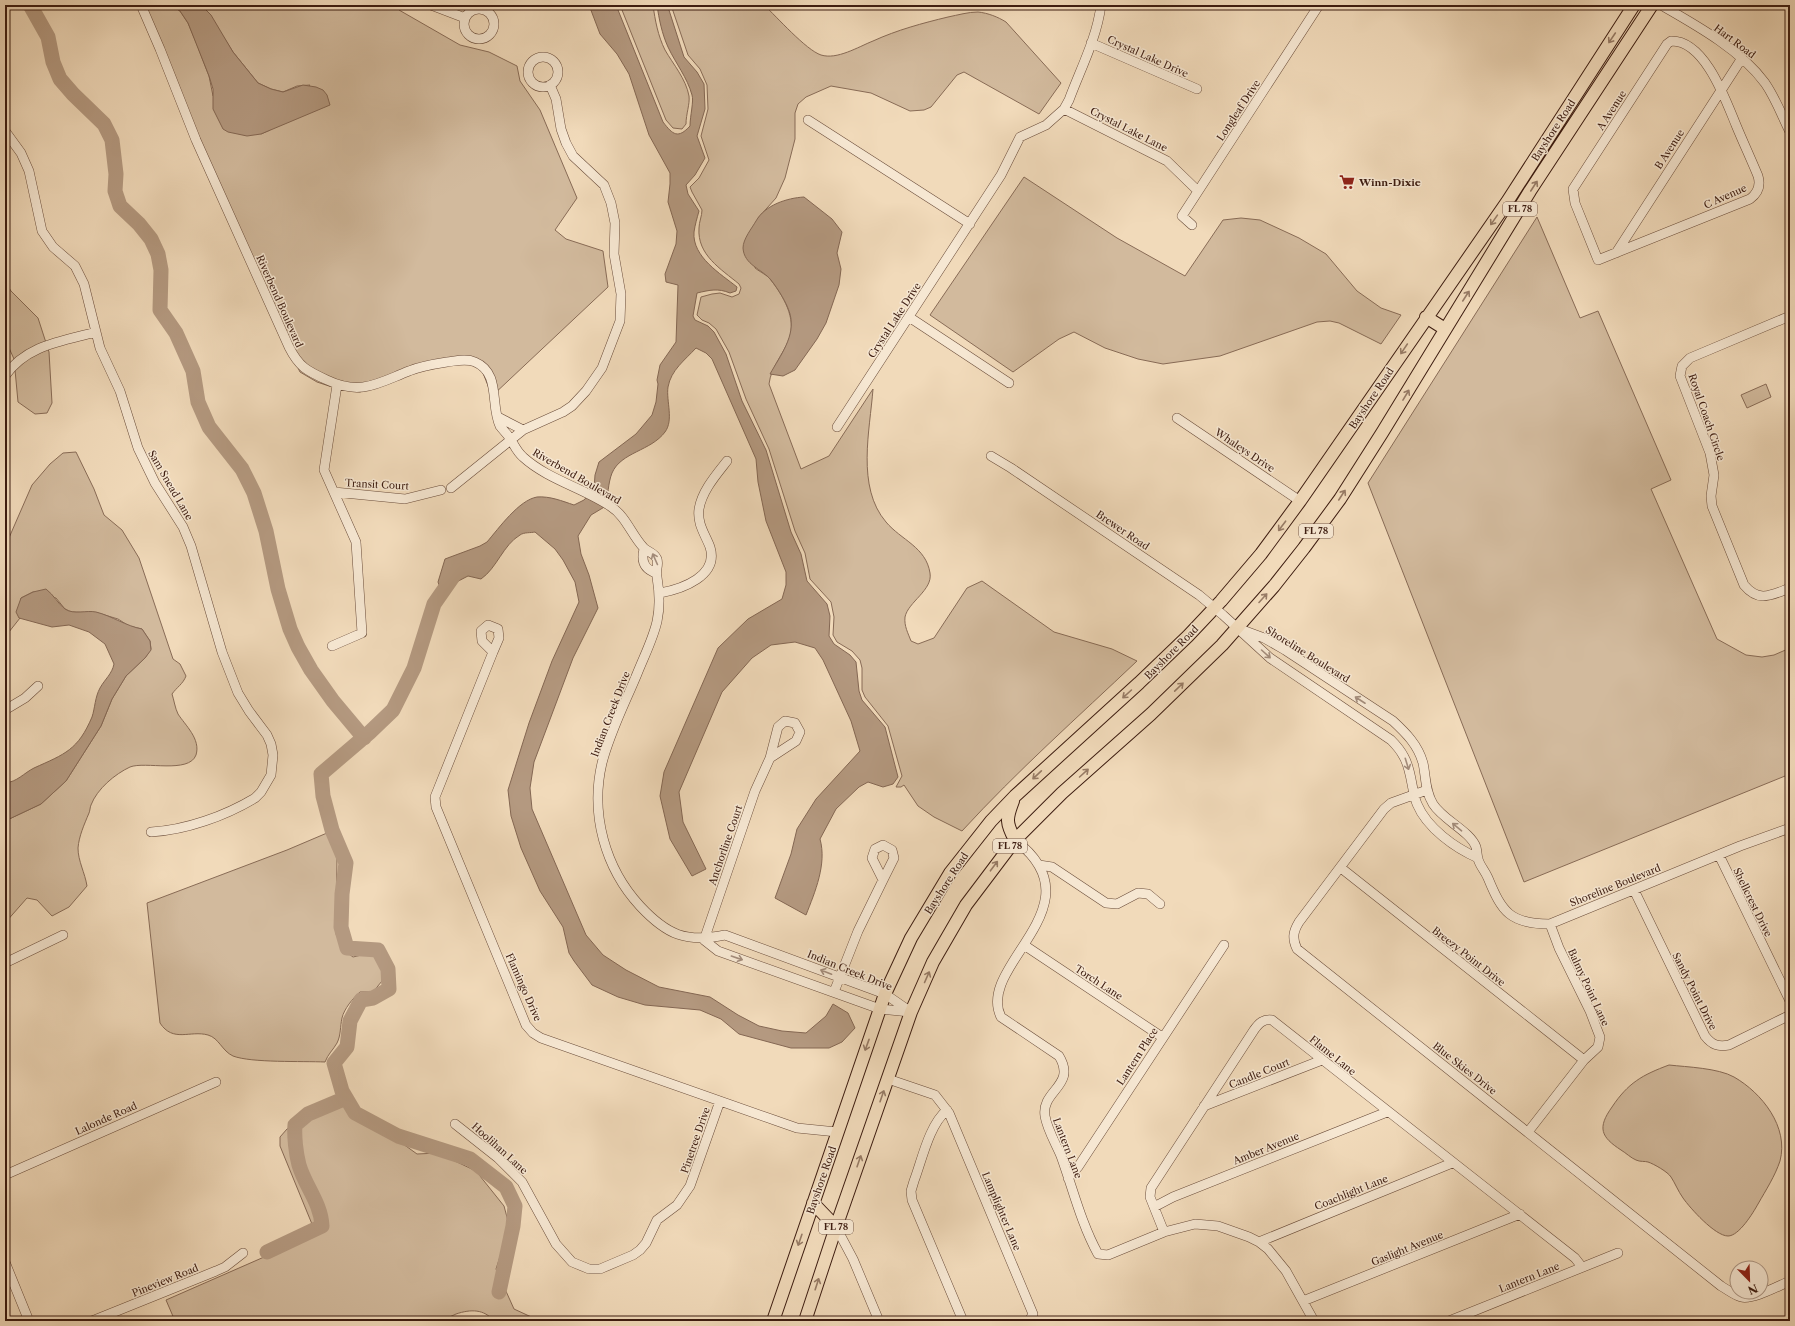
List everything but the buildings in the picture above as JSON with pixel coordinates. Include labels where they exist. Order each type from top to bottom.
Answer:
[{"type":"main road","name":"Bayshore Road","points":[[773,1321],[885,994],[911,938],[950,873],[991,821],[1015,796],[1139,683],[1215,608],[1261,554],[1300,501],[1507,202],[1634,5]]},
{"type":"main road","name":"Bayshore Road","points":[[805,1321],[911,1012],[951,929],[974,894],[1015,840],[1062,793],[1178,688],[1237,628],[1274,586],[1336,504],[1382,433],[1530,191],[1652,5]]},
{"type":"main road","points":[[1426,317],[1445,329]]},
{"type":"main road","points":[[1015,796],[1007,816],[1008,826],[1015,840]]},
{"type":"main road","points":[[813,1203],[836,1227]]},
{"type":"street","name":"Riverbend Boulevard","points":[[141,5],[196,140],[289,347],[300,365],[308,371],[337,386],[365,388],[419,368],[458,360],[476,362],[491,377],[500,426],[511,439],[515,450],[530,463],[610,505],[619,513],[644,549],[653,553],[657,559],[658,567],[656,573],[660,593]]},
{"type":"street","points":[[431,5],[465,18]]},
{"type":"street","name":"Crystal Lake Drive","points":[[837,427],[970,224],[1001,175],[1020,138],[1046,125],[1064,109],[1069,100],[1091,43],[1097,25],[1101,5]]},
{"type":"street","name":"Longleaf Drive","points":[[1192,225],[1182,216],[1319,5]]},
{"type":"street","name":"Hart Road","points":[[1661,5],[1684,18],[1742,58],[1758,75],[1771,93],[1790,132]]},
{"type":"street","name":"A Avenue","points":[[1598,260],[1574,202],[1574,189],[1667,44],[1674,41],[1694,51],[1711,71],[1721,89]]},
{"type":"street","name":"Crystal Lake Drive","points":[[1091,43],[1197,89]]},
{"type":"street","name":"B Avenue","points":[[1616,253],[1742,58]]},
{"type":"street","points":[[451,488],[523,430],[563,412],[572,406],[586,391],[602,368],[618,330],[621,312],[620,283],[614,254],[615,223],[611,203],[604,185],[573,156],[566,143],[561,129],[556,99],[550,85]]},
{"type":"street","name":"C Avenue","points":[[1598,260],[1755,195],[1760,183],[1758,176],[1721,89]]},
{"type":"street","name":"Crystal Lake Lane","points":[[1064,109],[1167,160],[1198,191]]},
{"type":"street","points":[[808,120],[970,224]]},
{"type":"street","name":"Sam Snead Lane","points":[[5,131],[21,153],[29,171],[42,232],[53,247],[69,259],[80,274],[103,357],[124,404],[138,448],[155,483],[183,527],[191,546],[222,652],[238,693],[267,735],[273,755],[271,775],[267,784],[258,795],[247,802],[184,828],[151,832]]},
{"type":"street","name":"Royal Coach Circle","points":[[1790,316],[1690,358],[1682,366],[1680,376],[1710,453],[1714,475],[1711,496],[1712,506],[1744,585],[1750,592],[1759,596],[1768,596],[1790,588]]},
{"type":"street","points":[[909,317],[1009,383]]},
{"type":"street","points":[[5,376],[22,358],[38,348],[96,332]]},
{"type":"street","points":[[332,646],[362,633],[356,542],[324,470],[337,386]]},
{"type":"street","points":[[498,417],[523,430]]},
{"type":"street","name":"Whaleys Drive","points":[[1177,418],[1300,501]]},
{"type":"street","name":"Brewer Road","points":[[991,456],[1199,595],[1237,628]]},
{"type":"street","points":[[660,593],[688,584],[703,574],[710,566],[712,556],[710,546],[701,528],[699,518],[700,509],[706,490],[726,461]]},
{"type":"street","name":"Transit Court","points":[[334,492],[405,498],[441,490]]},
{"type":"street","name":"Riverbend Boulevard","points":[[644,549],[642,558],[644,565],[649,571],[656,573]]},
{"type":"street","name":"Indian Creek Drive","points":[[660,593],[660,611],[655,631],[615,726],[602,765],[598,784],[599,816],[602,835],[611,863],[620,880],[632,897],[654,919],[679,936],[704,940],[725,935],[885,994],[911,1012]]},
{"type":"street","name":"Shoreline Boulevard","points":[[1237,628],[1264,638],[1284,650],[1393,721],[1408,736],[1420,754],[1428,790],[1433,803],[1440,812],[1464,833],[1476,846],[1478,858],[1495,896],[1507,913],[1523,922],[1550,924],[1719,855],[1790,828]]},
{"type":"street","name":"Shoreline Boulevard","points":[[1237,628],[1270,658],[1391,740],[1404,757],[1408,767],[1414,794],[1422,815],[1438,831],[1464,852],[1478,858]]},
{"type":"street","name":"Flamingo Drive","points":[[493,652],[434,797],[436,807],[526,1025],[532,1033],[541,1038],[797,1128],[837,1132]]},
{"type":"street","points":[[5,710],[25,698],[38,686]]},
{"type":"street","name":"Anchorline Court","points":[[704,940],[755,791],[770,758]]},
{"type":"street","name":"Blue Skies Drive","points":[[1428,790],[1391,803],[1384,809],[1294,930],[1292,940],[1297,949],[1732,1293],[1743,1297],[1758,1294],[1790,1281]]},
{"type":"street","name":"Lantern Lane","points":[[1015,840],[1039,865],[1046,887],[1047,897],[1040,915],[1004,979],[996,999],[997,1009],[1001,1017],[1059,1056],[1064,1065],[1064,1076],[1049,1099],[1045,1108],[1045,1117],[1074,1197],[1098,1254],[1113,1254],[1164,1232],[1196,1224],[1207,1224],[1239,1233],[1259,1242],[1274,1256],[1286,1271],[1314,1321]]},
{"type":"street","name":"Shellcrest Drive","points":[[1719,855],[1790,1001]]},
{"type":"street","points":[[1039,865],[1052,867],[1106,903],[1117,904],[1138,893],[1148,894],[1160,904]]},
{"type":"street","name":"Breezy Point Drive","points":[[1341,868],[1584,1060]]},
{"type":"street","points":[[834,992],[858,931],[883,880]]},
{"type":"street","name":"Sandy Point Drive","points":[[1634,890],[1704,1036],[1710,1043],[1719,1046],[1729,1044],[1790,1015]]},
{"type":"street","name":"Balmy Point Lane","points":[[1528,1132],[1584,1060],[1598,1046],[1600,1037],[1590,1011],[1559,948],[1550,924]]},
{"type":"street","points":[[5,963],[63,934]]},
{"type":"street","name":"Indian Creek Drive","points":[[704,940],[718,951],[880,1009],[911,1012]]},
{"type":"street","name":"Torch Lane","points":[[1024,945],[1162,1037]]},
{"type":"street","name":"Lantern Place","points":[[1068,1178],[1078,1167],[1162,1037],[1224,945]]},
{"type":"street","name":"Flame Lane","points":[[1164,1232],[1150,1197],[1151,1188],[1254,1030],[1260,1023],[1266,1020],[1272,1020],[1452,1163],[1520,1214],[1575,1258],[1582,1267]]},
{"type":"street","name":"Candle Court","points":[[1204,1106],[1322,1060]]},
{"type":"street","name":"Lamplighter Lane","points":[[888,1079],[935,1095],[947,1110],[1033,1314],[1029,1321]]},
{"type":"street","name":"Lalonde Road","points":[[5,1175],[216,1082]]},
{"type":"street","name":"Pinetree Drive","points":[[690,1186],[720,1101]]},
{"type":"street","points":[[947,1110],[940,1116],[934,1125],[911,1191],[912,1200],[963,1321]]},
{"type":"street","name":"Amber Avenue","points":[[1154,1207],[1173,1197],[1387,1112]]},
{"type":"street","name":"Hoolihan Lane","points":[[455,1124],[498,1158],[522,1182],[529,1191],[541,1218],[556,1244],[572,1262],[589,1269],[600,1269],[633,1256],[646,1243],[657,1220],[677,1205],[690,1186]]},
{"type":"street","name":"Coachlight Lane","points":[[1259,1242],[1452,1163]]},
{"type":"street","name":"Gaslight Avenue","points":[[1303,1301],[1520,1214]]},
{"type":"street","points":[[836,1227],[853,1259],[879,1321]]},
{"type":"street","name":"Pineview Road","points":[[92,1321],[225,1267],[243,1253]]},
{"type":"street","name":"Lantern Lane","points":[[1449,1321],[1618,1253]]},
{"type":"street","points":[[5,1262],[29,1321]]},
{"type":"shaded area","points":[[137,5],[171,5],[180,11],[188,23],[196,42],[209,76],[213,96],[261,134],[270,130],[310,85],[297,86],[283,92],[271,89],[258,83],[233,52],[207,11],[201,5],[395,5],[399,10],[460,45],[489,52],[517,66],[520,81],[540,110],[577,198],[555,230],[566,239],[603,251],[608,287],[492,396],[483,373],[476,366],[466,363],[425,369],[360,392],[335,388],[317,382],[300,372],[257,285]]},
{"type":"shaded area","points":[[171,5],[201,5],[211,15],[233,52],[258,83],[271,89],[283,92],[303,85],[316,87],[323,90],[327,95],[330,105],[261,134],[247,136],[228,132],[223,129],[213,109],[213,89],[209,76],[188,23],[180,11]]},
{"type":"shaded area","points":[[589,5],[616,5],[663,122],[676,134],[682,133],[690,126],[692,98],[690,88],[666,42],[657,5],[665,5],[668,7],[684,57],[697,72],[704,84],[705,109],[697,136],[705,158],[695,175],[686,185],[688,194],[699,211],[695,224],[695,241],[698,249],[709,264],[737,287],[736,291],[730,293],[722,290],[714,290],[697,293],[693,316],[695,320],[708,326],[714,332],[726,354],[742,401],[766,450],[791,532],[801,554],[807,581],[827,604],[830,616],[829,636],[834,644],[850,655],[856,662],[859,691],[862,700],[885,727],[898,777],[893,784],[883,787],[868,782],[859,787],[836,809],[820,839],[822,848],[821,868],[806,915],[775,898],[791,854],[797,829],[816,799],[860,751],[851,721],[823,660],[815,648],[795,642],[771,645],[752,658],[722,692],[679,792],[683,822],[706,869],[692,876],[670,839],[660,796],[664,772],[718,648],[748,619],[782,599],[786,585],[786,572],[766,521],[758,482],[756,459],[712,359],[706,353],[696,348],[672,375],[668,387],[669,422],[665,432],[652,443],[622,460],[616,466],[612,473],[609,485],[606,506],[591,515],[578,536],[581,554],[589,575],[598,608],[573,658],[534,762],[530,788],[532,809],[586,935],[603,955],[626,970],[659,987],[710,997],[738,1015],[759,1026],[782,1031],[806,1033],[826,1016],[833,1004],[848,1013],[855,1028],[842,1042],[829,1048],[791,1048],[739,1034],[721,1019],[700,1010],[645,1005],[618,997],[592,985],[569,953],[563,927],[540,891],[521,848],[511,816],[508,790],[529,723],[552,661],[579,602],[575,582],[555,549],[535,532],[523,533],[514,539],[487,574],[481,579],[468,576],[441,590],[438,582],[445,559],[487,542],[516,509],[530,499],[547,497],[574,505],[584,500],[594,489],[595,475],[599,462],[636,434],[652,415],[656,402],[657,380],[660,365],[676,342],[678,285],[666,282],[665,274],[676,244],[677,231],[668,202],[670,173],[649,135],[629,74],[617,54],[600,34]]},
{"type":"shaded area","points":[[620,5],[653,5],[660,39],[682,78],[689,96],[686,124],[682,129],[673,128],[666,120]]},
{"type":"shaded area","points":[[671,5],[764,5],[808,47],[821,55],[827,56],[834,56],[847,52],[891,33],[920,24],[978,12],[1000,18],[1006,22],[1061,83],[1039,114],[964,72],[957,75],[931,107],[924,110],[910,111],[871,93],[831,86],[806,97],[798,104],[795,113],[795,139],[785,178],[776,198],[758,218],[755,268],[769,278],[780,292],[790,315],[791,323],[789,339],[772,372],[769,384],[801,469],[829,456],[873,389],[867,458],[871,492],[877,508],[886,522],[918,550],[928,564],[930,573],[928,585],[911,606],[905,617],[906,626],[911,641],[918,644],[934,638],[967,588],[982,581],[1054,632],[1112,649],[1137,661],[1026,766],[962,831],[934,817],[918,806],[904,785],[901,787],[896,787],[902,776],[888,726],[865,697],[862,690],[862,668],[860,660],[852,651],[837,642],[833,635],[834,617],[831,602],[810,579],[805,553],[795,531],[769,449],[746,399],[729,352],[716,329],[697,315],[701,297],[720,293],[732,297],[739,294],[741,288],[739,284],[718,267],[706,254],[699,238],[699,226],[702,210],[690,187],[699,178],[709,160],[701,136],[708,109],[707,85],[700,69],[688,55]]},
{"type":"shaded area","points":[[1024,177],[1117,238],[1185,276],[1223,220],[1241,218],[1260,220],[1299,238],[1326,254],[1357,291],[1381,308],[1401,315],[1381,344],[1339,323],[1330,321],[1317,322],[1220,356],[1163,364],[1138,359],[1105,348],[1074,332],[1059,339],[1013,372],[930,315]]},
{"type":"shaded area","points":[[804,197],[832,219],[842,232],[837,253],[841,269],[839,285],[826,323],[817,339],[795,370],[783,376],[770,374],[789,338],[791,330],[790,314],[782,296],[771,280],[747,259],[744,254],[743,245],[750,230],[760,215],[765,211],[777,203]]},
{"type":"shaded area","points":[[1537,217],[1580,318],[1598,311],[1671,480],[1651,489],[1717,639],[1746,655],[1762,657],[1774,655],[1790,648],[1790,774],[1524,882],[1368,483]]},
{"type":"shaded area","points":[[5,282],[11,291],[38,318],[49,352],[52,403],[47,413],[35,414],[18,402],[14,359],[5,339]]},
{"type":"shaded area","points":[[1766,384],[1771,397],[1747,408],[1741,395]]},
{"type":"shaded area","points":[[76,452],[94,489],[104,515],[122,530],[139,558],[173,659],[180,664],[186,676],[172,694],[178,714],[192,733],[197,749],[196,755],[192,761],[185,764],[176,766],[146,765],[130,767],[107,783],[94,799],[82,830],[78,848],[79,858],[87,886],[69,907],[52,916],[37,900],[27,898],[5,923],[5,821],[41,804],[66,781],[101,726],[112,699],[126,676],[145,658],[151,649],[150,641],[142,629],[129,626],[118,619],[98,613],[71,612],[65,609],[56,598],[33,592],[21,598],[20,618],[5,637],[5,547],[32,485],[50,464],[63,453]]},
{"type":"shaded area","points":[[46,589],[65,609],[69,611],[96,612],[130,626],[142,629],[150,641],[151,650],[145,658],[126,676],[112,699],[101,726],[66,781],[41,804],[5,821],[5,783],[17,779],[34,768],[54,759],[76,744],[87,728],[92,717],[98,691],[112,671],[114,664],[105,644],[89,632],[69,625],[52,627],[19,618],[16,612],[21,598],[33,592]]},
{"type":"shaded area","points":[[327,833],[337,858],[336,934],[345,951],[353,957],[370,953],[382,964],[382,981],[373,992],[360,992],[349,1004],[342,1018],[338,1040],[325,1062],[264,1061],[241,1058],[229,1054],[215,1039],[208,1035],[182,1035],[170,1033],[165,1029],[160,1023],[147,903],[287,850]]},
{"type":"shaded area","points":[[1669,1065],[1711,1070],[1734,1077],[1754,1092],[1771,1112],[1777,1124],[1781,1136],[1782,1148],[1778,1167],[1753,1213],[1741,1228],[1732,1235],[1723,1235],[1703,1221],[1683,1198],[1671,1177],[1661,1168],[1651,1163],[1638,1161],[1632,1158],[1609,1141],[1603,1132],[1604,1121],[1607,1114],[1624,1092],[1643,1076]]},
{"type":"shaded area","points":[[345,1099],[374,1123],[417,1154],[438,1153],[476,1171],[504,1206],[508,1221],[508,1232],[496,1269],[514,1309],[540,1321],[494,1321],[482,1312],[467,1311],[456,1314],[446,1321],[175,1321],[166,1300],[312,1236],[314,1229],[280,1146],[280,1137],[287,1129]]},
{"type":"waterway","points":[[30,5],[48,37],[53,62],[60,79],[104,124],[112,140],[116,174],[115,191],[120,206],[139,224],[151,239],[158,254],[161,270],[160,310],[176,333],[193,371],[198,402],[209,427],[242,469],[254,493],[266,531],[278,589],[290,629],[298,647],[311,670],[333,701],[364,738]]},
{"type":"waterway","points":[[457,571],[434,604],[414,668],[393,710],[369,733],[321,774],[323,796],[332,830],[346,863],[342,894],[341,927],[347,948],[378,950],[388,969],[389,989],[373,998],[361,1000],[350,1021],[347,1047],[334,1063],[342,1091],[355,1113],[398,1136],[470,1159],[506,1187],[515,1206],[513,1226],[499,1292]]},
{"type":"waterway","points":[[267,1252],[322,1226],[316,1202],[299,1165],[295,1125],[308,1114],[346,1098]]},
{"type":"place","name":"Winn-Dixie","points":[[1347,182]]}]
